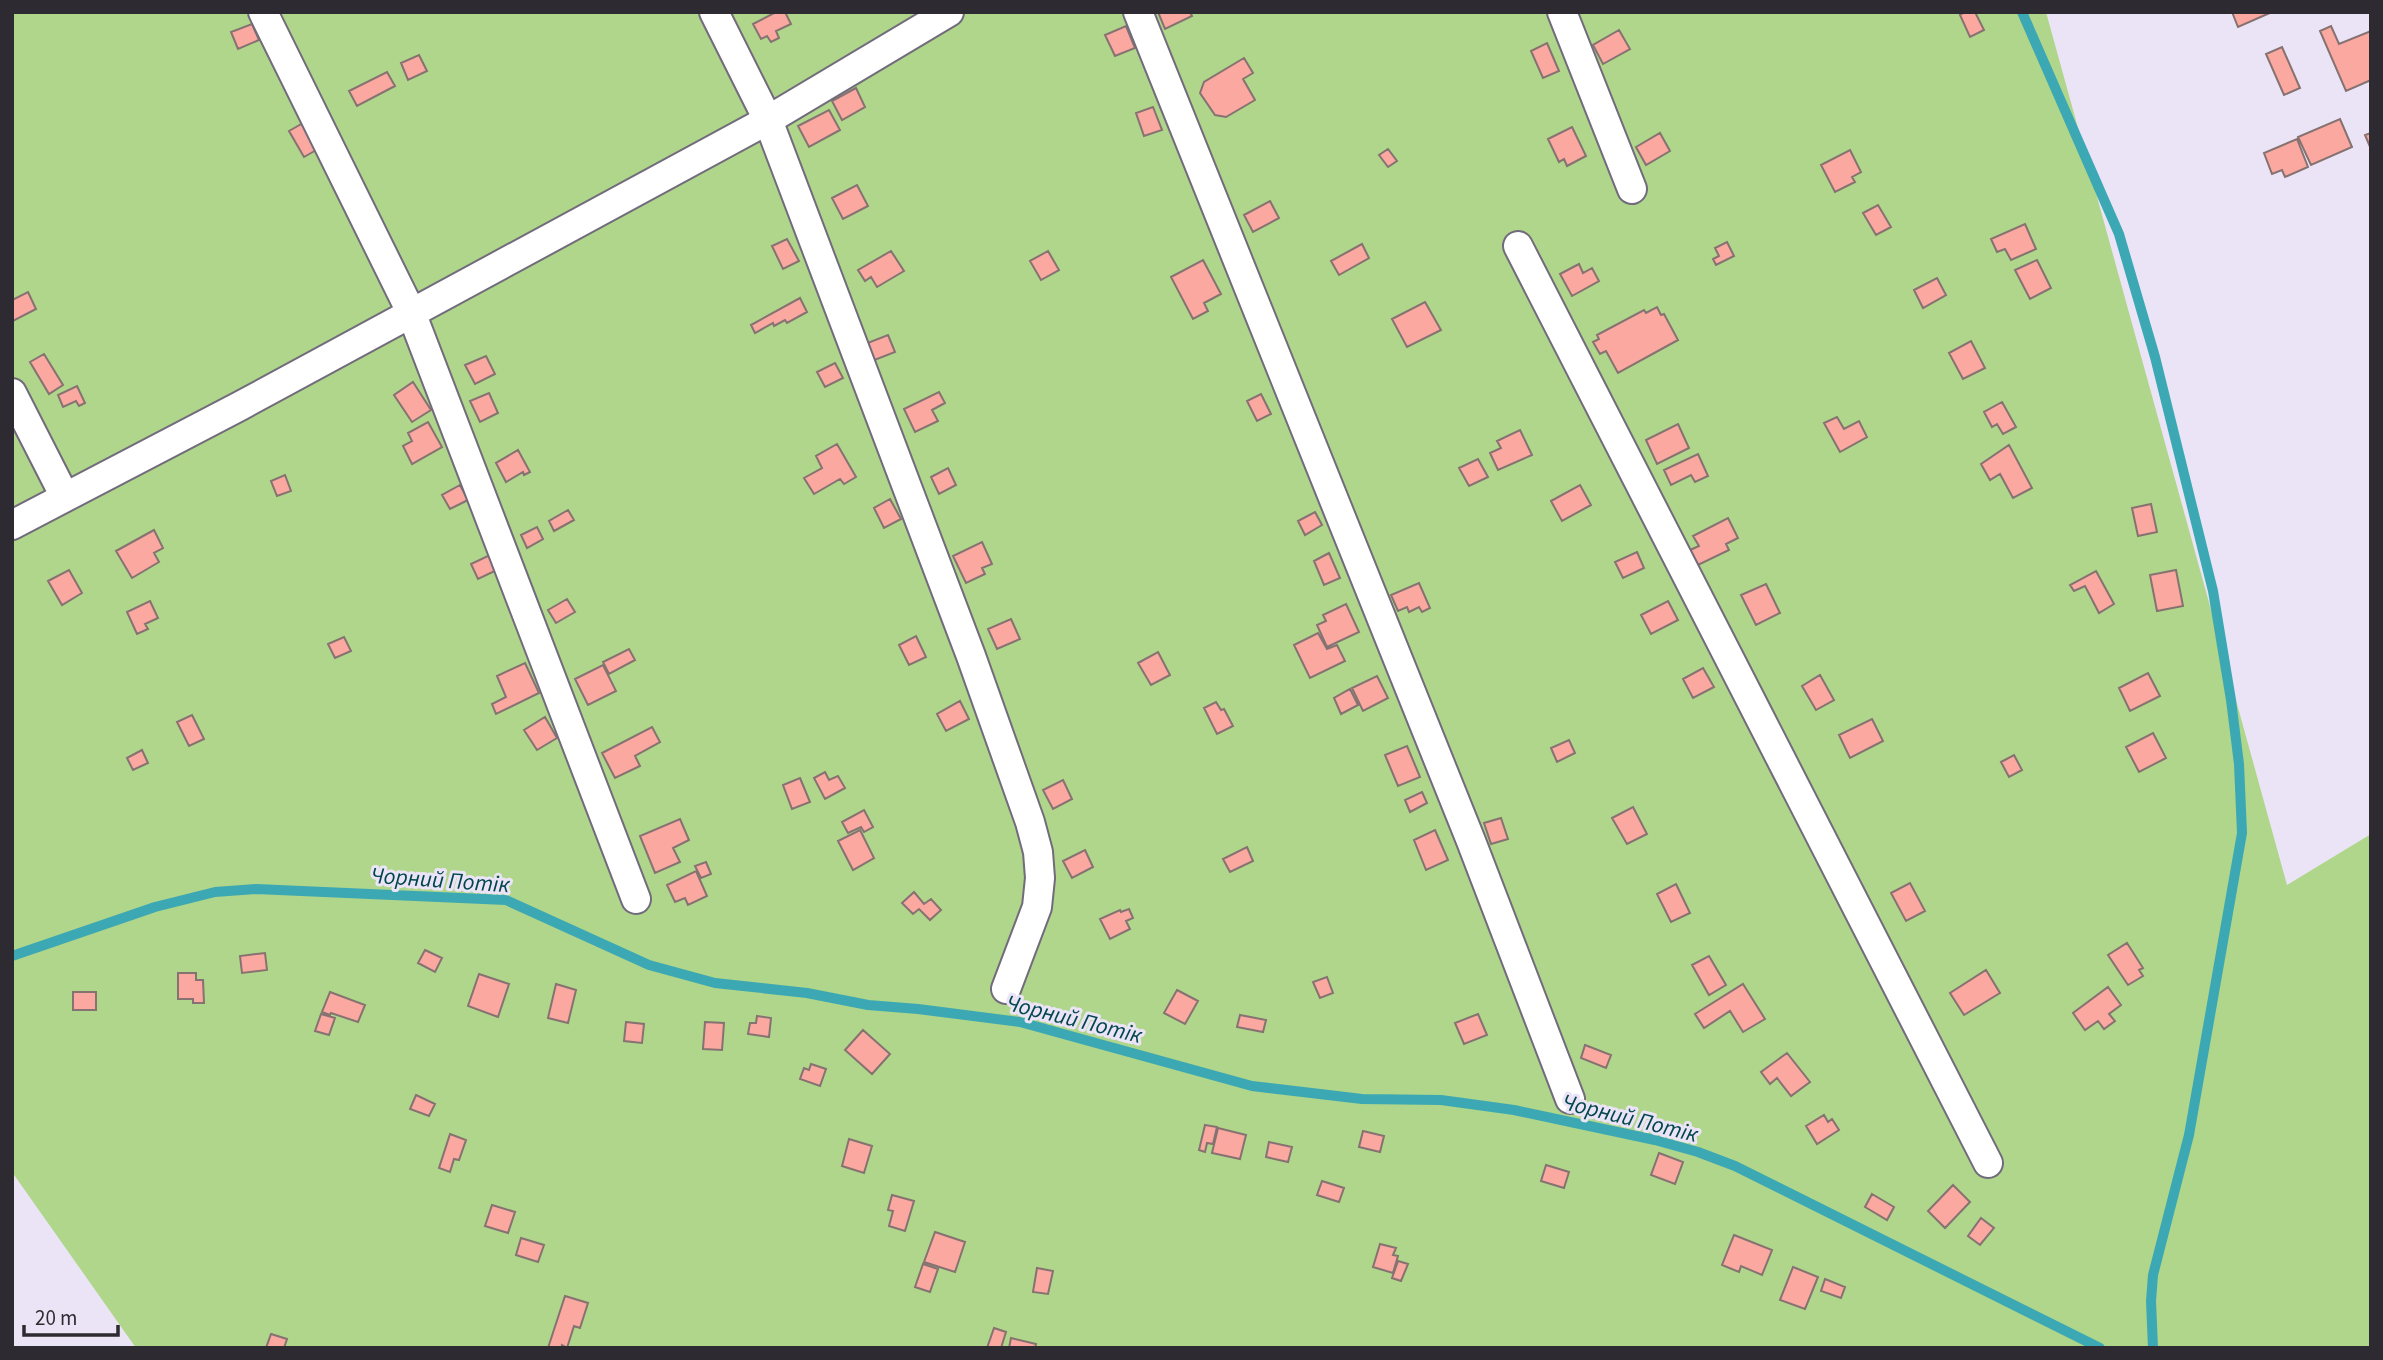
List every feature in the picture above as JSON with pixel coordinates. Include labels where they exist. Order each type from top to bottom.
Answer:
[{"type":"street","points":[[263,12],[411,312],[636,899]]},
{"type":"street","points":[[714,12],[768,120],[971,656],[1030,821],[1040,878],[1037,906],[1006,989]]},
{"type":"street","points":[[12,525],[240,406],[768,120],[949,12]]},
{"type":"street","points":[[1138,12],[1471,841],[1570,1099]]},
{"type":"street","points":[[1562,12],[1632,188]]},
{"type":"street","points":[[1518,246],[1988,1163]]},
{"type":"street","points":[[12,393],[65,497]]},
{"type":"green space","points":[[12,12],[2046,12],[2287,885],[2371,834],[2371,1348],[136,1348],[12,1172]]},
{"type":"building","points":[[776,12],[785,12],[791,24],[776,31],[779,38],[771,42],[767,36],[761,39],[753,24]]},
{"type":"building","points":[[1158,12],[1190,12],[1192,16],[1165,29]]},
{"type":"building","points":[[1975,12],[1984,30],[1970,37],[1960,15]]},
{"type":"building","points":[[2232,12],[2272,12],[2238,27]]},
{"type":"building","points":[[252,24],[259,40],[238,49],[231,32]]},
{"type":"building","points":[[1126,26],[1135,48],[1115,56],[1105,35]]},
{"type":"building","points":[[2331,26],[2339,44],[2371,31],[2371,80],[2346,91],[2320,31]]},
{"type":"building","points":[[1619,30],[1630,49],[1603,64],[1593,45]]},
{"type":"building","points":[[1547,43],[1559,71],[1543,78],[1531,51]]},
{"type":"building","points":[[2282,47],[2300,88],[2284,95],[2266,54]]},
{"type":"building","points":[[419,55],[427,71],[408,80],[401,63]]},
{"type":"building","points":[[1244,58],[1253,73],[1243,79],[1255,100],[1226,117],[1215,115],[1200,93],[1204,82]]},
{"type":"building","points":[[387,72],[395,86],[357,106],[349,91]]},
{"type":"building","points":[[856,88],[865,107],[842,120],[832,101]]},
{"type":"building","points":[[1153,107],[1162,130],[1144,136],[1136,113]]},
{"type":"building","points":[[829,110],[840,130],[809,147],[798,126]]},
{"type":"building","points":[[2340,119],[2352,147],[2311,165],[2298,137]]},
{"type":"building","points":[[303,123],[318,149],[304,157],[289,131]]},
{"type":"building","points":[[1572,127],[1586,156],[1567,166],[1564,159],[1559,162],[1548,139]]},
{"type":"building","points":[[1660,133],[1670,151],[1646,165],[1636,147]]},
{"type":"building","points":[[2371,133],[2371,149],[2365,135]]},
{"type":"building","points":[[2297,139],[2308,167],[2285,177],[2282,170],[2272,174],[2264,153]]},
{"type":"building","points":[[1388,149],[1397,161],[1388,167],[1379,155]]},
{"type":"building","points":[[1850,150],[1861,172],[1852,177],[1855,182],[1835,192],[1821,165]]},
{"type":"building","points":[[857,185],[868,206],[843,219],[832,198]]},
{"type":"building","points":[[1270,201],[1279,218],[1253,232],[1244,215]]},
{"type":"building","points":[[1878,205],[1891,227],[1876,235],[1863,213]]},
{"type":"building","points":[[2025,224],[2036,249],[2011,260],[2005,249],[1997,252],[1991,239]]},
{"type":"building","points":[[787,239],[799,261],[783,269],[772,246]]},
{"type":"building","points":[[1727,242],[1734,256],[1716,265],[1713,259],[1719,256],[1715,248]]},
{"type":"building","points":[[1362,244],[1369,258],[1339,275],[1331,261]]},
{"type":"building","points":[[891,251],[904,271],[877,287],[871,277],[865,281],[858,270]]},
{"type":"building","points":[[1048,251],[1059,270],[1041,280],[1030,261]]},
{"type":"building","points":[[1203,260],[1221,294],[1204,303],[1208,311],[1193,319],[1171,277]]},
{"type":"building","points":[[2037,260],[2051,288],[2030,299],[2015,270]]},
{"type":"building","points":[[1579,264],[1583,273],[1592,268],[1599,281],[1572,296],[1560,274]]},
{"type":"building","points":[[1937,278],[1946,295],[1923,308],[1914,290]]},
{"type":"building","points":[[28,292],[36,309],[13,321],[12,300]]},
{"type":"building","points":[[800,298],[807,312],[787,323],[785,320],[774,326],[773,323],[755,333],[751,325]]},
{"type":"building","points":[[1425,302],[1441,330],[1407,347],[1392,319]]},
{"type":"building","points":[[1657,307],[1661,315],[1664,314],[1678,340],[1618,373],[1606,351],[1600,354],[1593,342],[1599,339],[1597,335],[1644,310],[1646,313]]},
{"type":"building","points":[[888,335],[895,352],[872,361],[865,344]]},
{"type":"building","points":[[1971,341],[1985,368],[1963,379],[1949,353]]},
{"type":"building","points":[[44,354],[63,385],[49,394],[30,362]]},
{"type":"building","points":[[486,356],[495,374],[475,384],[465,365]]},
{"type":"building","points":[[835,363],[843,378],[825,387],[817,372]]},
{"type":"building","points":[[413,382],[431,410],[412,422],[394,395]]},
{"type":"building","points":[[77,386],[85,403],[79,406],[76,401],[63,407],[58,395]]},
{"type":"building","points":[[939,392],[945,403],[932,410],[938,421],[915,432],[904,409]]},
{"type":"building","points":[[489,393],[498,413],[480,422],[470,401]]},
{"type":"building","points":[[1261,394],[1271,414],[1257,421],[1247,401]]},
{"type":"building","points":[[2002,402],[2016,427],[2003,434],[1997,424],[1992,427],[1984,412]]},
{"type":"building","points":[[1837,417],[1844,429],[1859,421],[1867,437],[1840,452],[1824,423]]},
{"type":"building","points":[[428,422],[442,447],[412,464],[403,446],[412,441],[408,433]]},
{"type":"building","points":[[1678,424],[1689,448],[1657,464],[1646,440]]},
{"type":"building","points":[[1520,430],[1532,455],[1498,470],[1490,453],[1501,448],[1497,441]]},
{"type":"building","points":[[837,444],[856,477],[844,484],[840,479],[814,494],[804,478],[822,468],[816,456]]},
{"type":"building","points":[[2009,445],[2032,488],[2013,498],[2000,474],[1990,480],[1981,464]]},
{"type":"building","points":[[518,450],[530,472],[524,475],[523,472],[506,482],[496,463]]},
{"type":"building","points":[[1698,454],[1708,476],[1695,482],[1691,475],[1671,485],[1664,470]]},
{"type":"building","points":[[1478,459],[1488,477],[1469,486],[1459,468]]},
{"type":"building","points":[[948,468],[956,485],[939,494],[931,477]]},
{"type":"building","points":[[285,475],[291,491],[277,496],[271,481]]},
{"type":"building","points":[[460,485],[468,500],[450,509],[442,495]]},
{"type":"building","points":[[1580,485],[1591,505],[1562,521],[1551,501]]},
{"type":"building","points":[[890,499],[901,519],[884,528],[874,508]]},
{"type":"building","points":[[2151,504],[2157,532],[2138,536],[2132,508]]},
{"type":"building","points":[[568,510],[574,520],[554,531],[549,521]]},
{"type":"building","points":[[1315,512],[1322,525],[1305,535],[1298,521]]},
{"type":"building","points":[[1728,518],[1738,538],[1726,544],[1729,550],[1698,565],[1690,550],[1699,546],[1693,536]]},
{"type":"building","points":[[537,527],[543,539],[527,548],[521,535]]},
{"type":"building","points":[[154,530],[163,548],[154,553],[159,562],[132,578],[116,551]]},
{"type":"building","points":[[982,542],[992,564],[982,568],[985,574],[966,583],[953,556]]},
{"type":"building","points":[[1637,552],[1644,568],[1623,578],[1615,562]]},
{"type":"building","points":[[1329,553],[1340,578],[1324,585],[1314,561]]},
{"type":"building","points":[[492,554],[499,569],[478,579],[471,564]]},
{"type":"building","points":[[69,570],[82,593],[62,605],[48,581]]},
{"type":"building","points":[[2176,570],[2183,606],[2157,611],[2150,575]]},
{"type":"building","points":[[2096,571],[2114,604],[2099,613],[2085,586],[2074,591],[2070,585]]},
{"type":"building","points":[[1419,583],[1430,608],[1422,612],[1419,607],[1409,612],[1407,607],[1398,611],[1391,595]]},
{"type":"building","points":[[1766,584],[1780,613],[1756,625],[1741,595]]},
{"type":"building","points":[[567,599],[575,612],[556,623],[548,610]]},
{"type":"building","points":[[150,601],[158,618],[145,624],[148,629],[137,634],[127,612]]},
{"type":"building","points":[[1668,601],[1678,620],[1651,634],[1641,615]]},
{"type":"building","points":[[1346,604],[1359,632],[1327,647],[1317,625],[1326,621],[1323,615]]},
{"type":"building","points":[[1011,619],[1020,639],[997,649],[988,629]]},
{"type":"building","points":[[1318,633],[1327,649],[1337,645],[1345,661],[1310,678],[1294,645]]},
{"type":"building","points":[[916,636],[926,657],[909,665],[899,645]]},
{"type":"building","points":[[344,637],[351,651],[335,658],[328,644]]},
{"type":"building","points":[[629,649],[635,660],[609,674],[603,662]]},
{"type":"building","points":[[1158,652],[1170,675],[1151,685],[1138,663]]},
{"type":"building","points":[[525,663],[539,693],[496,714],[492,704],[506,697],[497,676]]},
{"type":"building","points":[[603,665],[616,691],[588,705],[575,679]]},
{"type":"building","points":[[1703,668],[1714,687],[1693,698],[1683,679]]},
{"type":"building","points":[[2148,673],[2160,696],[2130,711],[2119,688]]},
{"type":"building","points":[[1820,675],[1834,700],[1816,710],[1802,686]]},
{"type":"building","points":[[1377,676],[1388,698],[1363,711],[1352,688]]},
{"type":"building","points":[[1350,689],[1358,705],[1341,714],[1334,698]]},
{"type":"building","points":[[960,701],[969,719],[946,731],[937,714]]},
{"type":"building","points":[[1216,702],[1221,710],[1224,709],[1233,726],[1217,734],[1204,708]]},
{"type":"building","points":[[192,715],[204,739],[189,746],[177,722]]},
{"type":"building","points":[[545,717],[557,738],[537,750],[524,730]]},
{"type":"building","points":[[1872,719],[1883,741],[1850,758],[1839,735]]},
{"type":"building","points":[[652,727],[660,742],[635,756],[640,766],[615,778],[602,753]]},
{"type":"building","points":[[2153,733],[2166,758],[2139,772],[2126,747]]},
{"type":"building","points":[[1569,740],[1575,753],[1557,762],[1551,748]]},
{"type":"building","points":[[1407,746],[1420,777],[1398,786],[1385,755]]},
{"type":"building","points":[[142,750],[148,763],[133,770],[127,758]]},
{"type":"building","points":[[2014,755],[2022,770],[2009,777],[2001,762]]},
{"type":"building","points":[[825,772],[829,780],[838,776],[845,788],[825,799],[814,778]]},
{"type":"building","points":[[800,778],[810,802],[792,809],[783,785]]},
{"type":"building","points":[[1063,780],[1072,799],[1053,809],[1043,790]]},
{"type":"building","points":[[1422,792],[1427,803],[1410,812],[1405,800]]},
{"type":"building","points":[[1633,807],[1647,834],[1627,844],[1612,818]]},
{"type":"building","points":[[864,810],[873,827],[864,832],[861,827],[848,833],[842,822]]},
{"type":"building","points":[[1501,818],[1508,839],[1491,844],[1484,823]]},
{"type":"building","points":[[680,819],[689,840],[673,848],[680,862],[655,873],[640,836]]},
{"type":"building","points":[[860,830],[874,858],[853,870],[838,841]]},
{"type":"building","points":[[1435,830],[1448,860],[1426,870],[1414,840]]},
{"type":"building","points":[[1247,847],[1253,861],[1230,872],[1223,859]]},
{"type":"building","points":[[1085,850],[1093,867],[1072,878],[1063,861]]},
{"type":"building","points":[[706,862],[711,874],[701,878],[695,866]]},
{"type":"building","points":[[696,871],[707,896],[688,905],[685,898],[675,902],[667,885]]},
{"type":"building","points":[[1910,883],[1925,911],[1906,921],[1891,893]]},
{"type":"building","points":[[1676,884],[1690,913],[1671,922],[1657,894]]},
{"type":"building","points":[[914,892],[924,904],[931,899],[941,910],[930,920],[919,909],[913,914],[902,903]]},
{"type":"building","points":[[1129,909],[1133,918],[1126,921],[1130,929],[1110,939],[1100,919]]},
{"type":"building","points":[[2127,943],[2143,968],[2139,970],[2143,976],[2128,985],[2108,955]]},
{"type":"building","points":[[425,950],[442,958],[435,972],[418,963]]},
{"type":"building","points":[[265,953],[267,970],[242,973],[240,956]]},
{"type":"building","points":[[1709,956],[1726,985],[1709,995],[1692,965]]},
{"type":"building","points":[[1986,970],[2000,993],[1964,1015],[1950,993]]},
{"type":"building","points":[[178,973],[196,973],[196,980],[203,980],[204,1003],[193,1003],[193,999],[178,999]]},
{"type":"building","points":[[479,974],[509,984],[498,1017],[468,1006]]},
{"type":"building","points":[[1327,977],[1333,993],[1320,998],[1313,982]]},
{"type":"building","points":[[556,984],[576,990],[568,1023],[548,1018]]},
{"type":"building","points":[[1743,984],[1765,1019],[1743,1032],[1730,1011],[1704,1028],[1695,1014]]},
{"type":"building","points":[[2108,987],[2121,1005],[2109,1014],[2115,1021],[2104,1029],[2098,1021],[2085,1030],[2073,1013]]},
{"type":"building","points":[[1177,990],[1198,1001],[1185,1024],[1164,1013]]},
{"type":"building","points":[[73,992],[96,992],[96,1010],[73,1010]]},
{"type":"building","points":[[330,992],[365,1005],[358,1022],[322,1012]]},
{"type":"building","points":[[321,1014],[335,1018],[329,1035],[315,1031]]},
{"type":"building","points":[[1478,1014],[1487,1035],[1464,1044],[1455,1023]]},
{"type":"building","points":[[1240,1015],[1266,1020],[1263,1032],[1237,1027]]},
{"type":"building","points":[[757,1016],[771,1018],[769,1037],[748,1034],[750,1023],[756,1023]]},
{"type":"building","points":[[626,1022],[644,1024],[642,1043],[624,1041]]},
{"type":"building","points":[[705,1022],[724,1023],[722,1050],[703,1049]]},
{"type":"building","points":[[863,1030],[890,1054],[872,1074],[845,1050]]},
{"type":"building","points":[[1585,1045],[1611,1055],[1606,1068],[1581,1058]]},
{"type":"building","points":[[1787,1053],[1810,1082],[1791,1096],[1777,1078],[1770,1084],[1761,1072]]},
{"type":"building","points":[[811,1064],[826,1069],[820,1086],[800,1079],[804,1068],[809,1070]]},
{"type":"building","points":[[416,1095],[435,1104],[429,1116],[410,1109]]},
{"type":"building","points":[[1824,1115],[1828,1122],[1832,1119],[1839,1130],[1817,1144],[1806,1126]]},
{"type":"building","points":[[1205,1125],[1217,1127],[1213,1144],[1207,1143],[1205,1152],[1199,1150]]},
{"type":"building","points":[[1218,1128],[1246,1135],[1240,1159],[1212,1153]]},
{"type":"building","points":[[1363,1131],[1384,1136],[1380,1152],[1359,1147]]},
{"type":"building","points":[[450,1134],[466,1140],[459,1160],[454,1159],[450,1172],[439,1168]]},
{"type":"building","points":[[849,1139],[872,1146],[864,1173],[842,1166]]},
{"type":"building","points":[[1269,1142],[1292,1147],[1288,1162],[1266,1157]]},
{"type":"building","points":[[1659,1153],[1683,1162],[1675,1184],[1651,1175]]},
{"type":"building","points":[[1546,1165],[1569,1172],[1564,1188],[1541,1181]]},
{"type":"building","points":[[1322,1181],[1344,1188],[1339,1202],[1317,1195]]},
{"type":"building","points":[[1953,1185],[1970,1202],[1945,1228],[1928,1211]]},
{"type":"building","points":[[1872,1194],[1894,1207],[1887,1220],[1865,1207]]},
{"type":"building","points":[[892,1195],[914,1201],[905,1231],[889,1226],[893,1211],[888,1210]]},
{"type":"building","points":[[492,1205],[515,1212],[508,1233],[485,1226]]},
{"type":"building","points":[[1981,1218],[1994,1228],[1980,1245],[1968,1236]]},
{"type":"building","points":[[935,1232],[965,1242],[955,1272],[924,1262]]},
{"type":"building","points":[[1734,1235],[1772,1250],[1762,1275],[1741,1266],[1739,1272],[1722,1265]]},
{"type":"building","points":[[521,1238],[544,1245],[538,1262],[516,1255]]},
{"type":"building","points":[[1380,1244],[1396,1248],[1393,1255],[1398,1256],[1393,1273],[1373,1267]]},
{"type":"building","points":[[1398,1261],[1408,1264],[1401,1281],[1392,1278]]},
{"type":"building","points":[[923,1264],[938,1269],[930,1292],[915,1287]]},
{"type":"building","points":[[1793,1267],[1818,1277],[1805,1309],[1780,1300]]},
{"type":"building","points":[[1037,1268],[1053,1271],[1048,1294],[1033,1292]]},
{"type":"building","points":[[1825,1279],[1845,1287],[1841,1298],[1821,1291]]},
{"type":"building","points":[[565,1296],[588,1303],[580,1328],[574,1326],[567,1348],[562,1345],[561,1348],[548,1348]]},
{"type":"building","points":[[994,1328],[1006,1332],[1001,1348],[987,1348]]},
{"type":"building","points":[[271,1334],[287,1339],[284,1348],[266,1348]]},
{"type":"building","points":[[1011,1338],[1036,1344],[1035,1348],[1009,1348]]},
{"type":"waterway","points":[[2022,12],[2119,234],[2155,357],[2213,591],[2239,764],[2242,833],[2189,1135],[2153,1275],[2153,1348]]},
{"type":"waterway","name":"Чорний Потік","points":[[12,956],[155,907],[215,892],[256,889],[506,900],[649,965],[715,983],[807,993],[868,1005],[1020,1022],[1252,1086],[1362,1099],[1441,1100],[1514,1110],[1655,1140],[1698,1152],[1735,1166],[2100,1348]]}]
